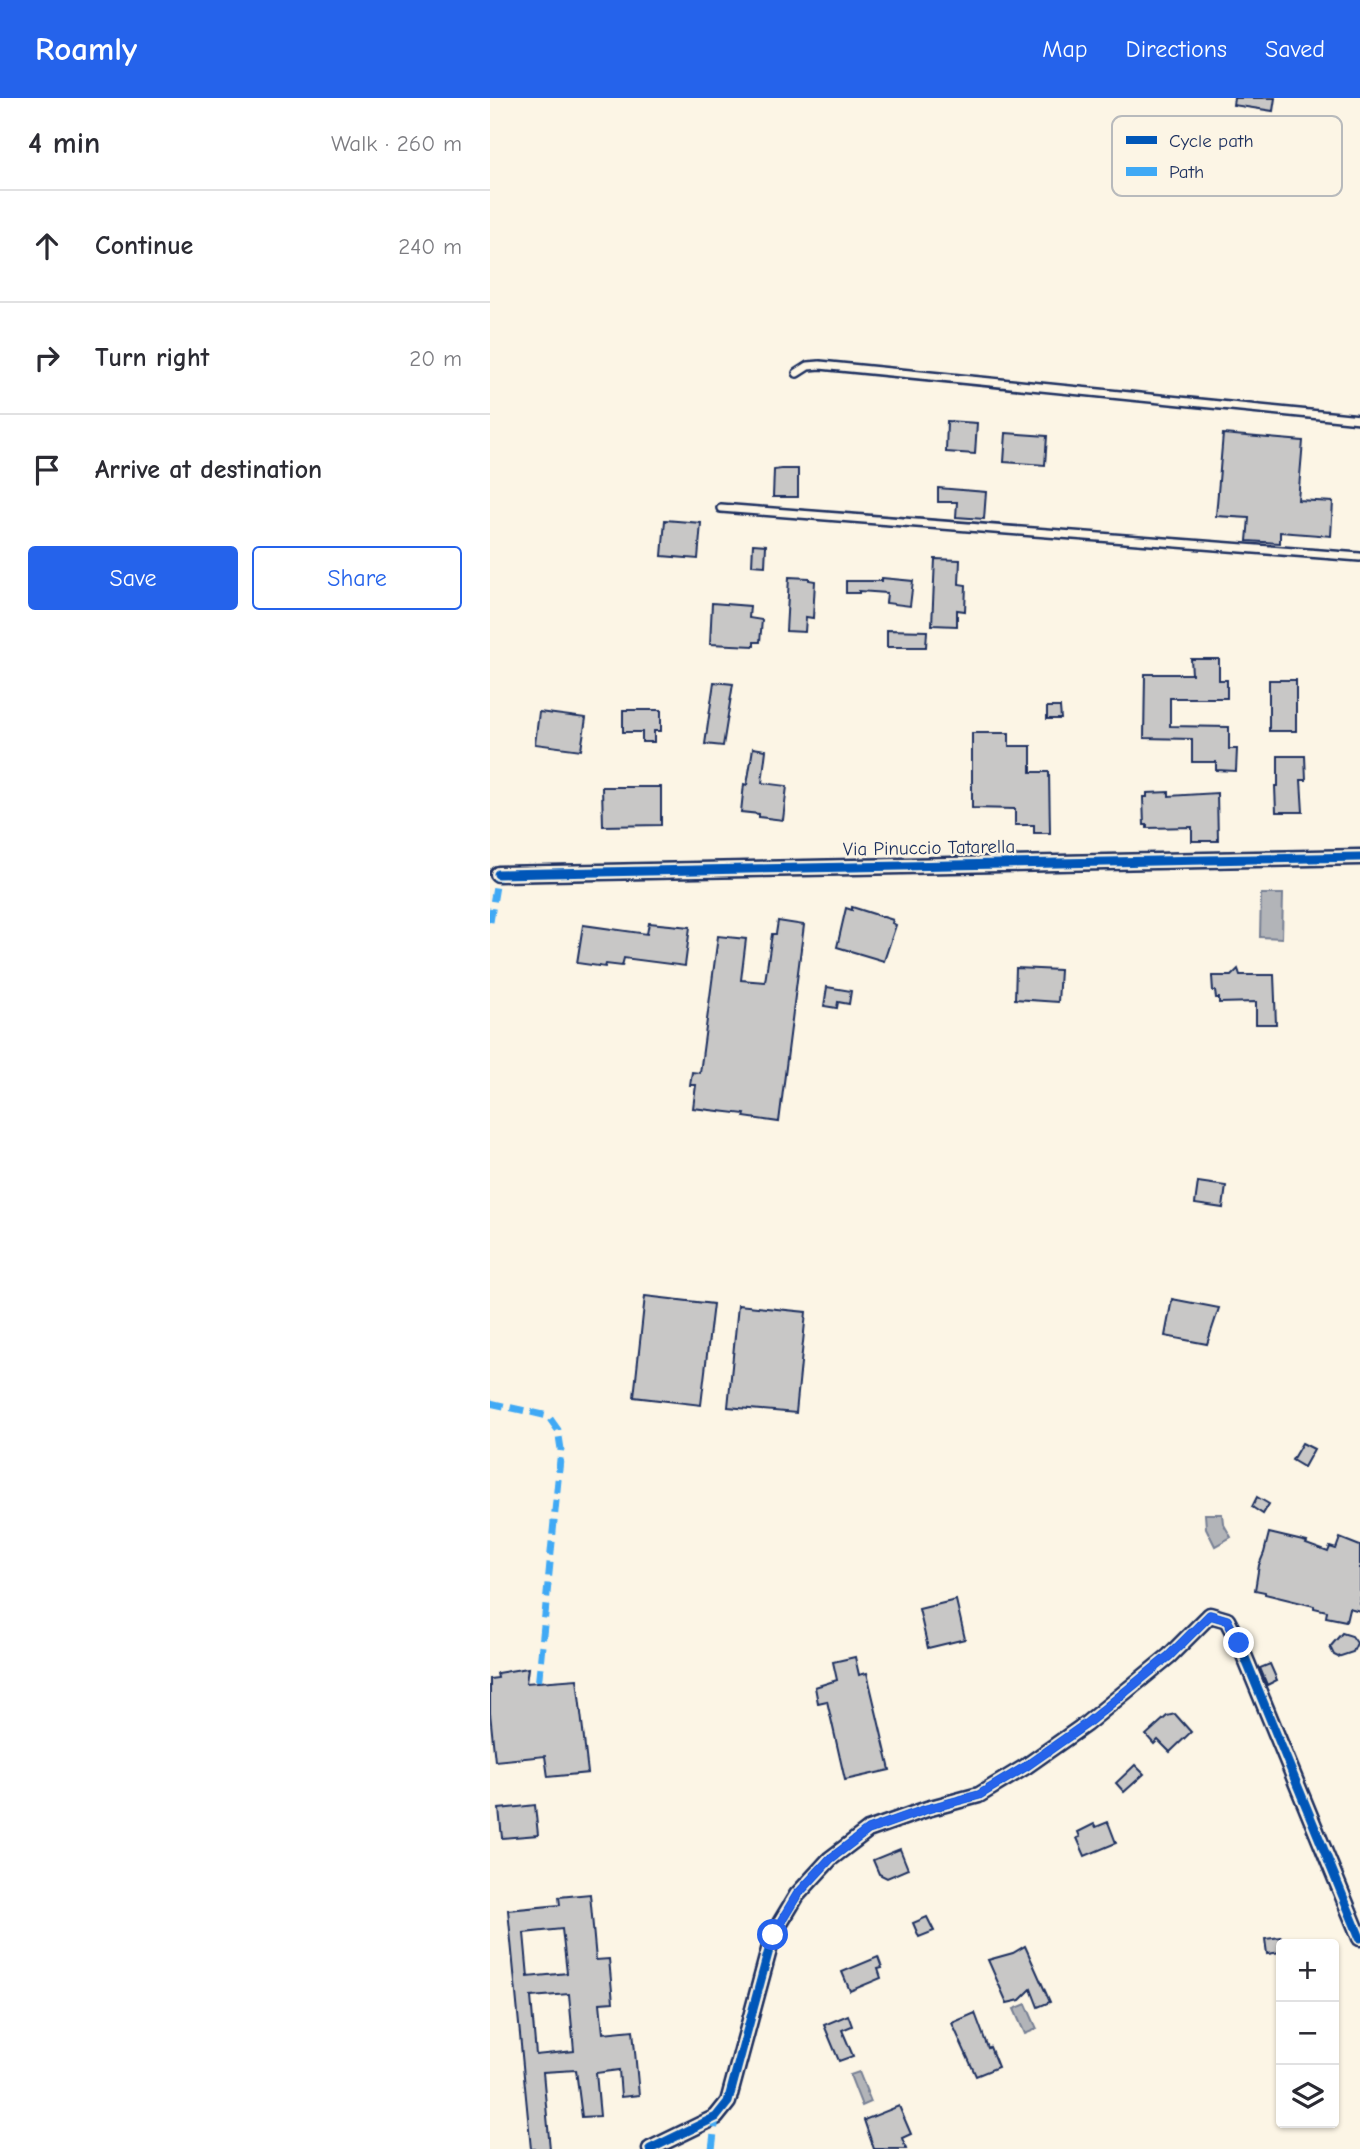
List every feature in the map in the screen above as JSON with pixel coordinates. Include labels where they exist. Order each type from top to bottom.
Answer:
[{"type":"street","name":"Via Pinuccio Tatarella","points":[[498,874],[1360,857]]},
{"type":"street","points":[[650,2149],[716,2117],[728,2102],[773,1935],[797,1895],[830,1859],[868,1830],[927,1809],[979,1795],[1025,1767],[1086,1724],[1169,1656],[1210,1615],[1227,1620],[1239,1643],[1360,1938]]},
{"type":"lane","points":[[797,373],[808,366],[820,365],[1360,419]]},
{"type":"lane","points":[[721,508],[1360,557]]},
{"type":"shaded area","points":[[1261,894],[1283,894],[1282,938],[1260,937]]},
{"type":"shaded area","points":[[1205,1514],[1222,1514],[1223,1523],[1231,1537],[1215,1546],[1206,1528]]},
{"type":"shaded area","points":[[1026,2004],[1037,2029],[1025,2034],[1014,2009]]},
{"type":"shaded area","points":[[859,2072],[871,2102],[862,2106],[850,2075]]},
{"type":"building","points":[[1234,98],[1275,98],[1273,111],[1233,105]]},
{"type":"building","points":[[947,421],[977,423],[975,454],[946,452]]},
{"type":"building","points":[[1006,433],[1047,436],[1045,465],[1004,462]]},
{"type":"building","points":[[1223,434],[1303,441],[1298,500],[1333,502],[1331,536],[1280,532],[1280,543],[1247,541],[1249,518],[1216,516]]},
{"type":"building","points":[[798,469],[798,497],[773,497],[774,470]]},
{"type":"building","points":[[938,488],[986,492],[984,519],[956,517],[957,502],[938,502]]},
{"type":"building","points":[[665,520],[701,523],[698,559],[662,556]]},
{"type":"building","points":[[753,544],[766,545],[765,566],[752,565]]},
{"type":"building","points":[[935,559],[960,560],[959,584],[966,585],[965,611],[957,610],[957,626],[932,625]]},
{"type":"building","points":[[789,577],[815,581],[813,618],[806,617],[805,632],[786,631]]},
{"type":"building","points":[[882,578],[913,581],[910,606],[886,603],[887,593],[846,593],[846,581],[882,581]]},
{"type":"building","points":[[712,603],[750,606],[749,618],[762,620],[760,642],[754,642],[754,646],[710,644]]},
{"type":"building","points":[[887,630],[927,631],[926,647],[887,647]]},
{"type":"building","points":[[1191,659],[1219,659],[1219,680],[1227,680],[1227,698],[1170,698],[1170,726],[1229,727],[1229,749],[1237,749],[1236,771],[1216,770],[1216,762],[1192,762],[1192,739],[1144,738],[1145,674],[1192,674]]},
{"type":"building","points":[[1269,680],[1296,680],[1296,731],[1269,731]]},
{"type":"building","points":[[714,682],[733,684],[723,746],[705,744]]},
{"type":"building","points":[[1047,707],[1060,707],[1061,719],[1047,719]]},
{"type":"building","points":[[623,710],[661,710],[661,731],[654,731],[654,742],[642,742],[642,732],[623,732]]},
{"type":"building","points":[[539,712],[586,718],[581,750],[535,744]]},
{"type":"building","points":[[972,733],[1009,733],[1009,746],[1031,746],[1031,772],[1049,772],[1050,833],[1034,833],[1034,825],[1015,825],[1015,809],[972,808]]},
{"type":"building","points":[[753,748],[766,750],[762,783],[787,786],[783,820],[741,812],[744,784],[747,785]]},
{"type":"building","points":[[1278,756],[1305,756],[1306,780],[1301,780],[1303,812],[1276,812]]},
{"type":"building","points":[[602,787],[661,787],[661,825],[603,826]]},
{"type":"building","points":[[1169,792],[1169,796],[1217,793],[1218,841],[1192,841],[1192,827],[1147,828],[1147,825],[1144,825],[1143,797],[1147,797],[1147,793]]},
{"type":"building","points":[[852,907],[893,920],[892,923],[896,925],[884,961],[837,947],[846,908],[852,910]]},
{"type":"building","points":[[778,921],[804,925],[779,1122],[744,1117],[745,1114],[693,1108],[696,1085],[690,1085],[692,1072],[700,1073],[718,936],[746,939],[741,980],[765,982],[772,934],[776,934]]},
{"type":"building","points":[[649,923],[690,927],[685,966],[624,958],[622,966],[606,964],[605,967],[577,963],[583,925],[647,934]]},
{"type":"building","points":[[1016,968],[1060,970],[1058,1002],[1015,999]]},
{"type":"building","points":[[1238,969],[1240,975],[1274,975],[1276,1024],[1256,1024],[1256,1002],[1219,1003],[1219,998],[1216,998],[1213,991],[1212,976],[1231,976]]},
{"type":"building","points":[[827,987],[851,991],[849,1004],[838,1002],[837,1008],[824,1006]]},
{"type":"building","points":[[1198,1182],[1226,1186],[1223,1208],[1195,1204]]},
{"type":"building","points":[[645,1296],[713,1304],[701,1405],[634,1397]]},
{"type":"building","points":[[1172,1299],[1219,1308],[1207,1344],[1165,1336]]},
{"type":"building","points":[[738,1305],[806,1312],[796,1413],[728,1407]]},
{"type":"building","points":[[1302,1443],[1314,1449],[1304,1467],[1292,1460]]},
{"type":"building","points":[[1257,1497],[1269,1504],[1263,1514],[1252,1507]]},
{"type":"building","points":[[1269,1533],[1307,1542],[1306,1544],[1328,1552],[1330,1547],[1336,1549],[1340,1538],[1360,1546],[1360,1611],[1349,1608],[1346,1621],[1326,1617],[1327,1611],[1314,1606],[1255,1590]]},
{"type":"building","points":[[956,1600],[965,1639],[928,1648],[919,1609]]},
{"type":"building","points":[[1342,1633],[1352,1636],[1357,1643],[1353,1652],[1338,1657],[1330,1647]]},
{"type":"building","points":[[855,1657],[859,1675],[867,1673],[890,1770],[845,1780],[827,1701],[818,1703],[815,1687],[837,1680],[833,1662]]},
{"type":"building","points":[[1270,1664],[1277,1680],[1267,1685],[1260,1668]]},
{"type":"building","points":[[528,1668],[526,1683],[577,1679],[588,1773],[548,1777],[545,1756],[495,1761],[490,1679],[498,1678],[497,1673]]},
{"type":"building","points":[[1175,1714],[1191,1732],[1170,1752],[1158,1740],[1154,1744],[1146,1735],[1167,1716]]},
{"type":"building","points":[[1135,1765],[1144,1774],[1124,1792],[1116,1783]]},
{"type":"building","points":[[535,1805],[538,1835],[502,1838],[499,1809]]},
{"type":"building","points":[[1108,1822],[1116,1843],[1085,1856],[1077,1838],[1080,1837],[1078,1832],[1094,1824],[1096,1827]]},
{"type":"building","points":[[900,1849],[908,1869],[887,1878],[879,1874],[873,1860]]},
{"type":"building","points":[[590,1894],[596,1960],[609,1959],[613,2002],[600,2003],[603,2033],[633,2030],[639,2095],[621,2097],[619,2070],[596,2073],[600,2116],[582,2117],[576,2070],[543,2072],[550,2149],[531,2149],[508,1910],[560,1905],[559,1897]],"holes":[[[562,1929],[567,1973],[528,1977],[524,1933]],[[569,1994],[574,2051],[536,2055],[531,1997]]]},
{"type":"building","points":[[927,1917],[934,1931],[919,1937],[913,1923]]},
{"type":"building","points":[[1281,1937],[1276,1939],[1276,1953],[1267,1954],[1265,1939]]},
{"type":"building","points":[[1025,1946],[1050,2002],[1038,2007],[1031,1989],[1020,2000],[1007,2003],[988,1960],[1013,1953]]},
{"type":"building","points":[[878,1957],[882,1968],[878,1969],[881,1978],[850,1991],[842,1972]]},
{"type":"building","points":[[975,2013],[998,2067],[976,2076],[952,2023]]},
{"type":"building","points":[[848,2015],[852,2026],[842,2030],[853,2056],[839,2061],[824,2025]]},
{"type":"building","points":[[899,2106],[911,2134],[902,2138],[906,2149],[874,2149],[864,2120]]},
{"type":"marked path","points":[[490,922],[498,874]]},
{"type":"marked path","points":[[490,1403],[548,1416],[558,1430],[561,1449],[538,1687]]},
{"type":"marked path","points":[[712,2149],[716,2117]]},
{"type":"cycle path","points":[[498,874],[1360,857]]},
{"type":"cycle path","points":[[650,2149],[716,2117],[728,2102],[773,1935],[797,1895],[830,1859],[868,1830],[927,1809],[979,1795],[1025,1767],[1086,1724],[1169,1656],[1210,1615],[1227,1620],[1239,1643],[1360,1938]]},
{"type":"route","points":[[773,1935],[797,1895],[830,1859],[868,1830],[927,1809],[979,1795],[1025,1767],[1086,1724],[1169,1656],[1210,1615],[1227,1620],[1239,1643]]}]
